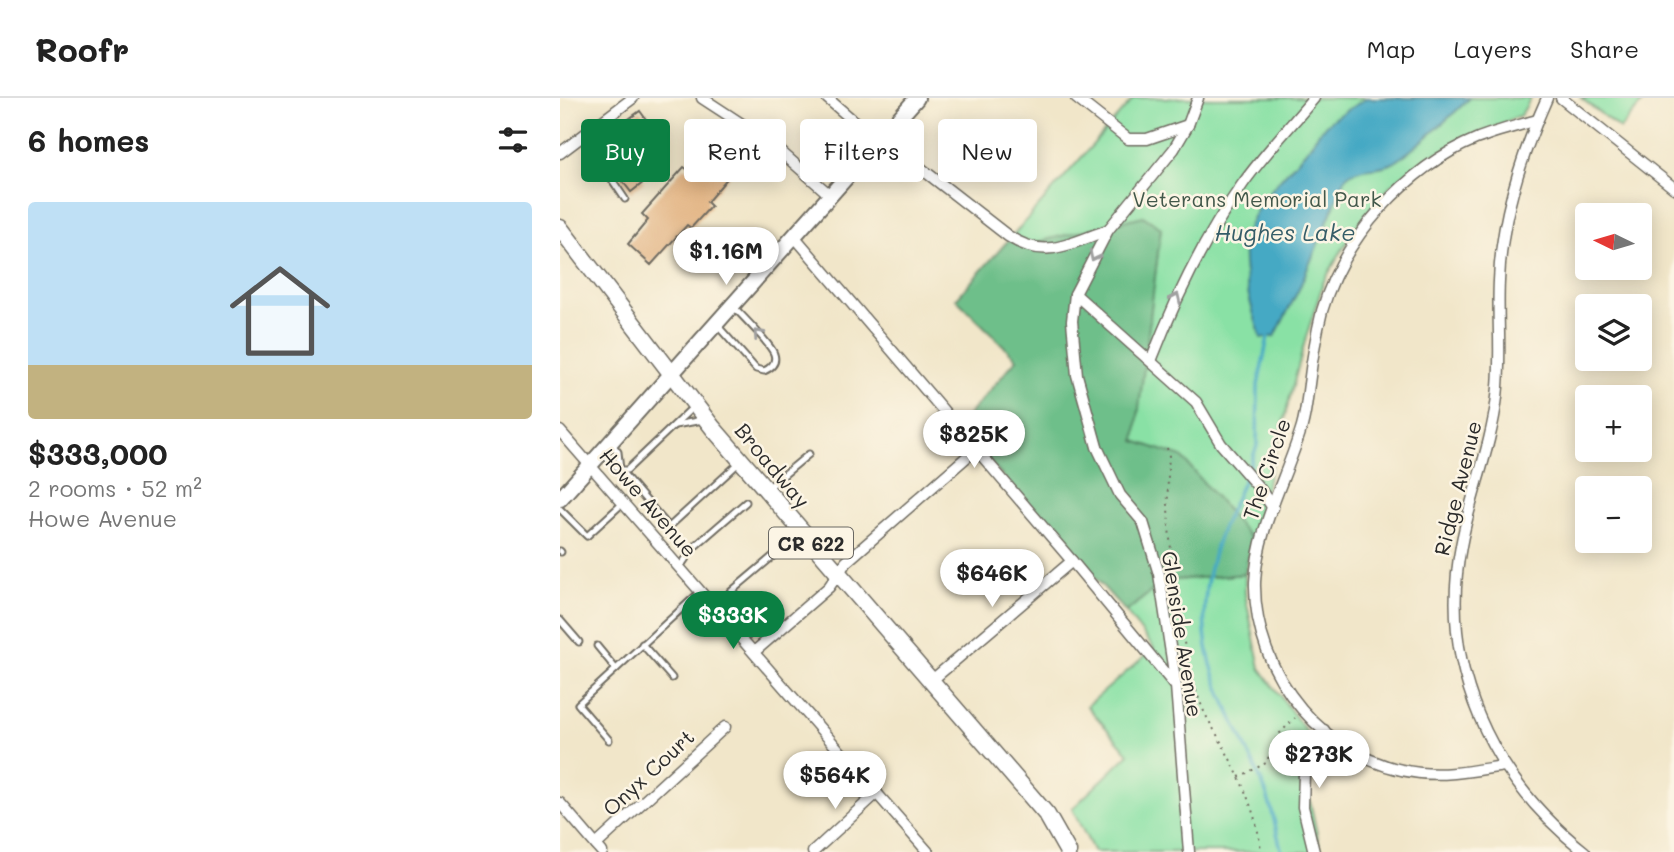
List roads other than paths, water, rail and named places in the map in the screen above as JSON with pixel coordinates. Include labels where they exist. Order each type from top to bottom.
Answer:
[{"type":"main road","points":[[898,119],[917,98]]},
{"type":"main road","points":[[560,499],[843,182]]},
{"type":"main road","name":"Broadway","points":[[560,228],[706,420],[1047,815],[1068,852]]},
{"type":"street","points":[[604,119],[633,98]]},
{"type":"street","points":[[702,98],[771,143],[831,196]]},
{"type":"street","points":[[827,98],[854,119]]},
{"type":"street","points":[[1076,98],[1128,139],[1147,139],[1188,125]]},
{"type":"street","name":"Glenside Avenue","points":[[1189,852],[1176,686],[1158,574],[1143,522],[1120,495],[1097,446],[1085,407],[1074,349],[1072,321],[1075,294],[1108,230],[1174,149],[1188,125],[1198,98]]},
{"type":"street","points":[[1151,361],[1175,299],[1207,239],[1242,184],[1314,98]]},
{"type":"street","name":"Ridge Avenue","points":[[1547,98],[1518,173],[1505,223],[1498,283],[1497,397],[1465,525],[1455,585],[1460,653],[1470,694],[1485,733],[1504,766],[1532,804],[1585,852]]},
{"type":"street","points":[[1561,98],[1674,188]]},
{"type":"street","name":"The Circle","points":[[1504,766],[1437,774],[1399,769],[1358,752],[1324,730],[1292,698],[1272,665],[1259,622],[1257,569],[1260,546],[1303,423],[1313,350],[1323,308],[1355,242],[1387,202],[1425,169],[1477,139],[1537,120]]},
{"type":"street","points":[[560,153],[581,136]]},
{"type":"street","points":[[924,173],[1008,236],[1030,248],[1056,247],[1108,230]]},
{"type":"street","points":[[794,236],[1176,686]]},
{"type":"street","points":[[1075,294],[1196,402],[1221,444],[1273,508]]},
{"type":"street","name":"Howe Avenue","points":[[560,431],[928,852]]},
{"type":"street","points":[[754,652],[829,587],[846,562],[976,449]]},
{"type":"street","points":[[931,681],[1072,561]]},
{"type":"street","name":"Onyx Court","points":[[599,849],[725,727]]},
{"type":"street","points":[[1314,852],[1303,807],[1304,773],[1324,730]]},
{"type":"street","points":[[813,852],[877,793]]},
{"type":"street","points":[[561,805],[599,849]]},
{"type":"lane","points":[[614,182],[625,199]]},
{"type":"lane","points":[[716,324],[756,369],[764,371],[775,363],[774,352],[732,306]]},
{"type":"lane","points":[[620,470],[627,470],[695,405]]},
{"type":"lane","points":[[674,425],[706,420]]},
{"type":"lane","points":[[606,448],[618,452],[620,470]]},
{"type":"lane","points":[[606,448],[620,470],[667,525]]},
{"type":"lane","points":[[766,490],[809,454]]},
{"type":"lane","points":[[652,536],[741,461]]},
{"type":"lane","points":[[680,567],[693,548],[746,502]]},
{"type":"lane","points":[[560,509],[587,536],[623,503]]},
{"type":"lane","points":[[714,606],[779,551]]},
{"type":"lane","points":[[609,740],[578,704],[701,591]]},
{"type":"lane","points":[[560,620],[579,642]]},
{"type":"lane","points":[[642,645],[672,678]]},
{"type":"lane","points":[[597,646],[616,669]]},
{"type":"water","name":"Hughes Lake","points":[[1366,98],[1470,98],[1398,161],[1357,171],[1346,177],[1299,289],[1275,336],[1261,338],[1245,271],[1244,248],[1251,221],[1266,197],[1323,128],[1335,117]]},
{"type":"waterway","points":[[1248,470],[1257,446],[1258,385],[1268,337]]},
{"type":"waterway","points":[[1245,477],[1213,556],[1206,591],[1204,623],[1215,678],[1265,790],[1282,852]]},
{"type":"park label","name":"Veterans Memorial Park","points":[[1257,198]]}]
